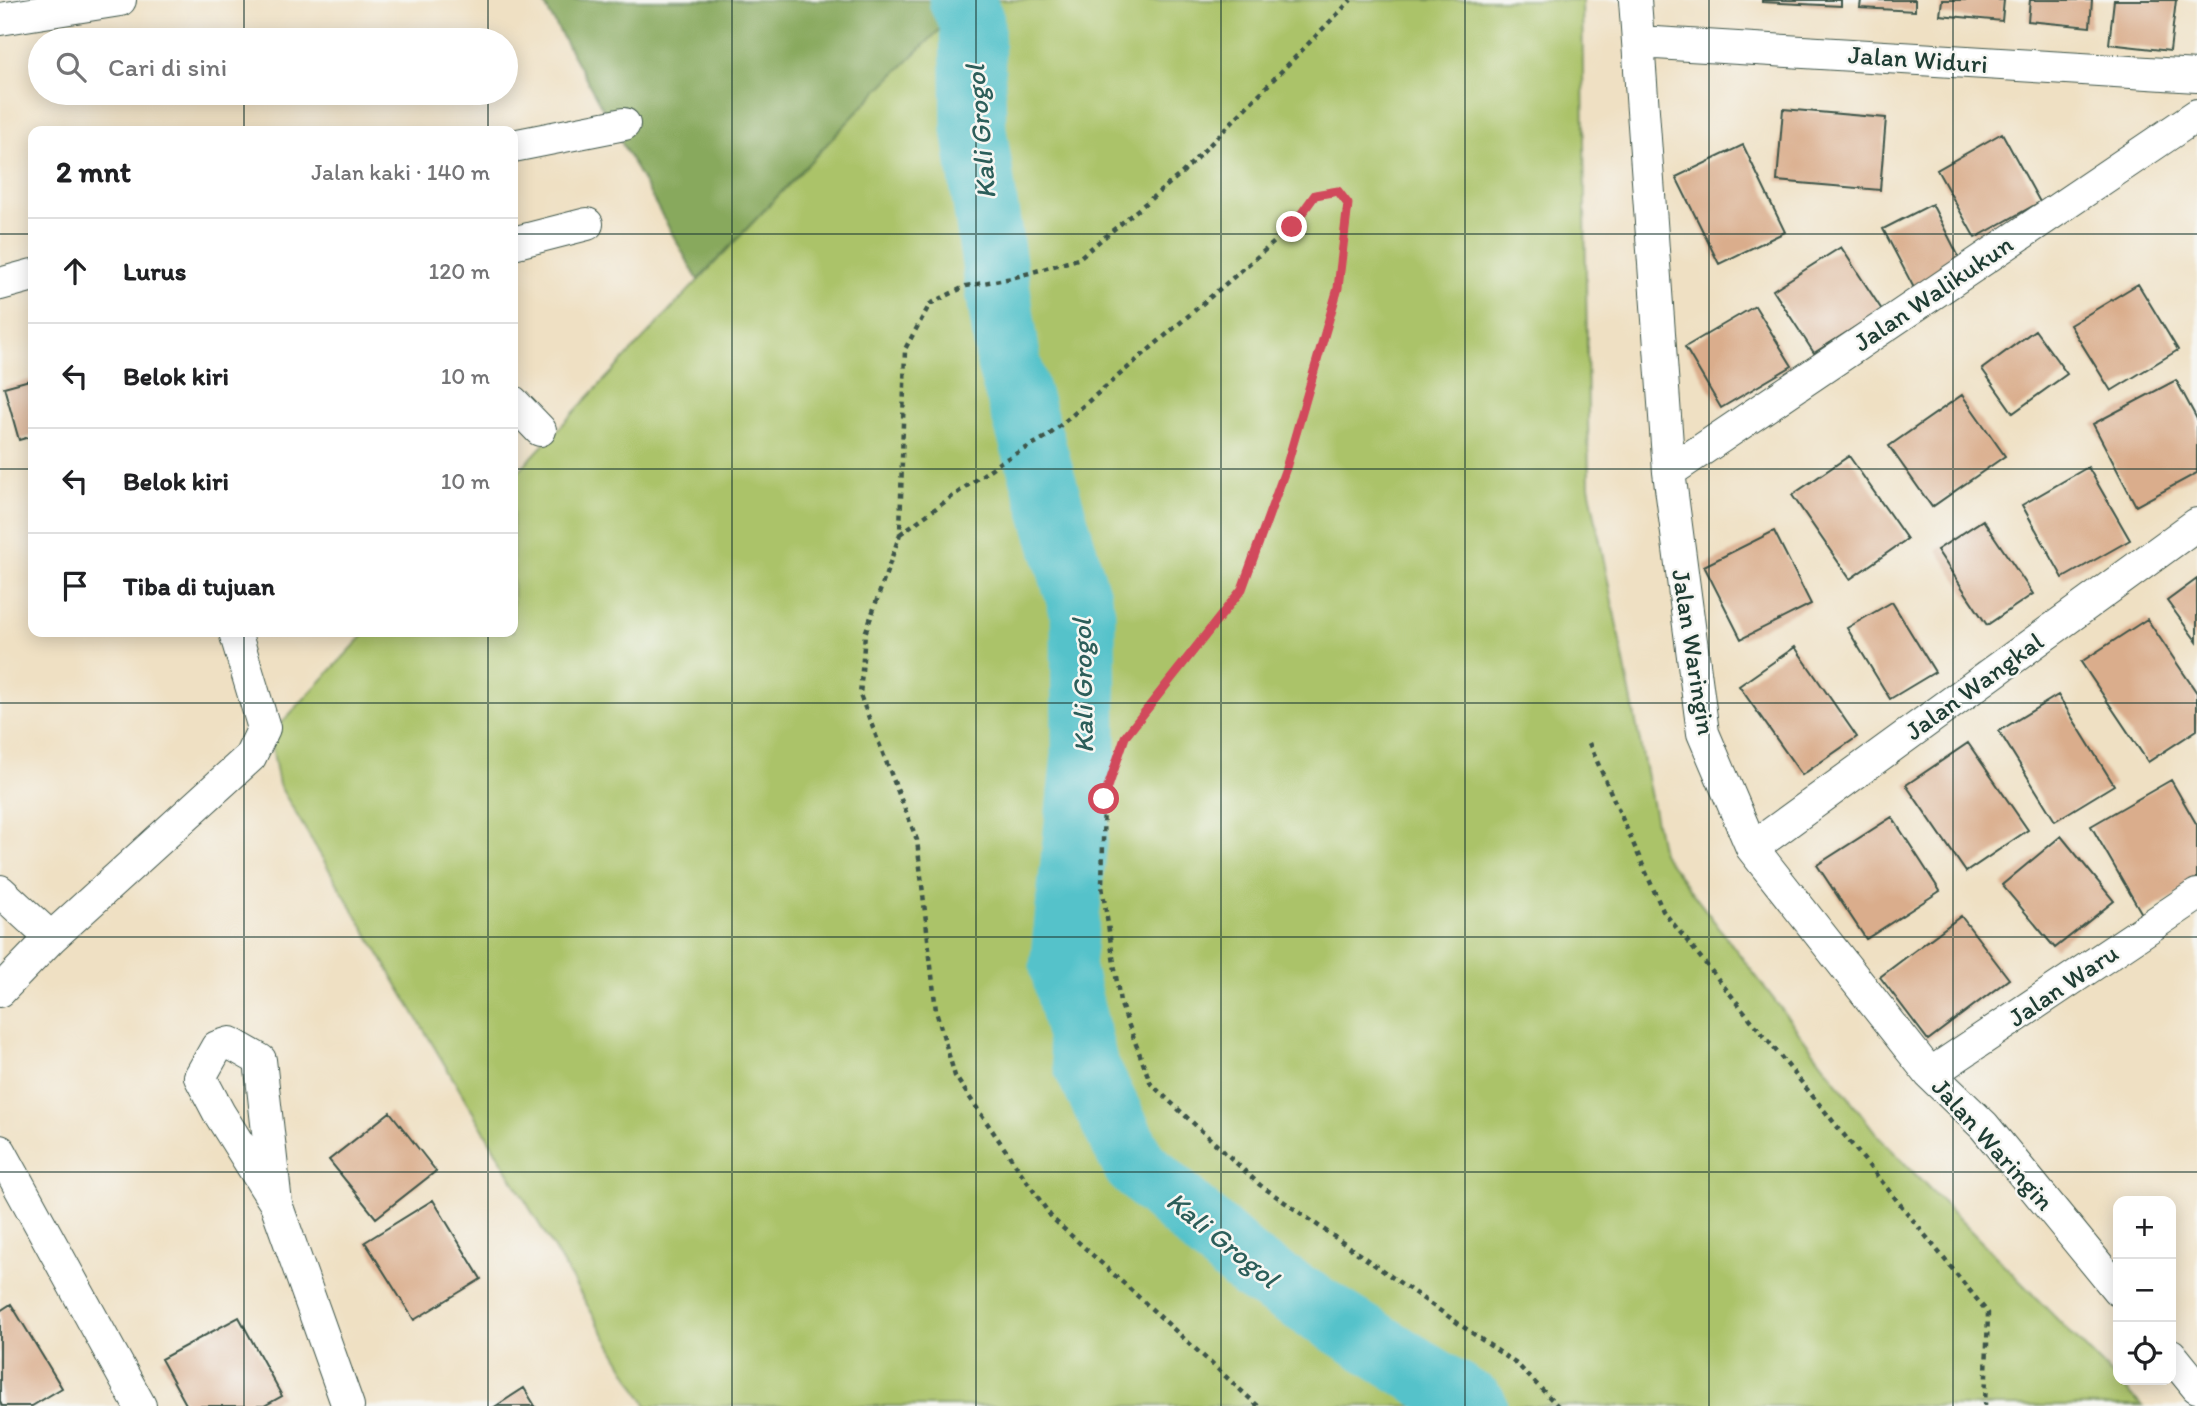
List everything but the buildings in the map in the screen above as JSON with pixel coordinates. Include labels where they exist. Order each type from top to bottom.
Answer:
[{"type":"street","points":[[0,19],[120,0]]},
{"type":"street","name":"Jalan Waringin","points":[[1635,0],[1669,472],[1703,733],[1752,848],[1930,1074],[1984,1126],[2113,1284]]},
{"type":"street","name":"Jalan Widuri","points":[[1639,42],[2197,76]]},
{"type":"street","name":"Jalan Walikukun","points":[[1669,472],[2197,115]]},
{"type":"street","points":[[518,145],[624,124]]},
{"type":"street","points":[[518,242],[587,224]]},
{"type":"street","points":[[0,284],[28,276]]},
{"type":"street","points":[[518,407],[540,430]]},
{"type":"street","name":"Jalan Wangkal","points":[[1752,848],[2197,524]]},
{"type":"street","points":[[0,991],[51,939],[250,757],[264,728],[237,637]]},
{"type":"street","points":[[0,891],[51,939]]},
{"type":"street","name":"Jalan Waru","points":[[1930,1074],[2197,895]]},
{"type":"street","points":[[0,1151],[136,1404]]},
{"type":"street","points":[[276,1204],[348,1406]]},
{"type":"street","points":[[2176,1360],[2197,1387]]},
{"type":"path","points":[[1258,1406],[1052,1218],[955,1076],[936,1011],[917,839],[860,695],[864,634],[900,534],[905,349],[930,304],[966,286],[1012,278],[1078,259],[1182,173],[1351,0]]},
{"type":"path","points":[[900,534],[999,463],[1048,436],[1292,227],[1315,195],[1338,191],[1348,204],[1338,288],[1286,468],[1242,589],[1125,737],[1104,799],[1102,886],[1120,1002],[1151,1084],[1250,1176],[1518,1365],[1558,1406]]},
{"type":"path","points":[[1589,743],[1664,911],[1988,1313],[1985,1406]]},
{"type":"green space","points":[[542,0],[970,0],[877,91],[698,280]]},
{"type":"green space","points":[[970,0],[1582,0],[1589,486],[1662,853],[1879,1137],[2113,1376],[2113,1385],[2121,1385],[2142,1406],[647,1406],[279,785],[270,735],[362,637],[518,637],[518,472],[877,91]]},
{"type":"waterway","name":"Kali Grogol","points":[[961,0],[972,21],[974,129],[1009,364],[1083,614],[1084,755],[1062,966],[1086,1066],[1135,1165],[1250,1267],[1475,1406]]},
{"type":"route","points":[[1104,799],[1125,737],[1242,589],[1286,468],[1338,288],[1348,204],[1338,191],[1315,195],[1292,227]]}]
